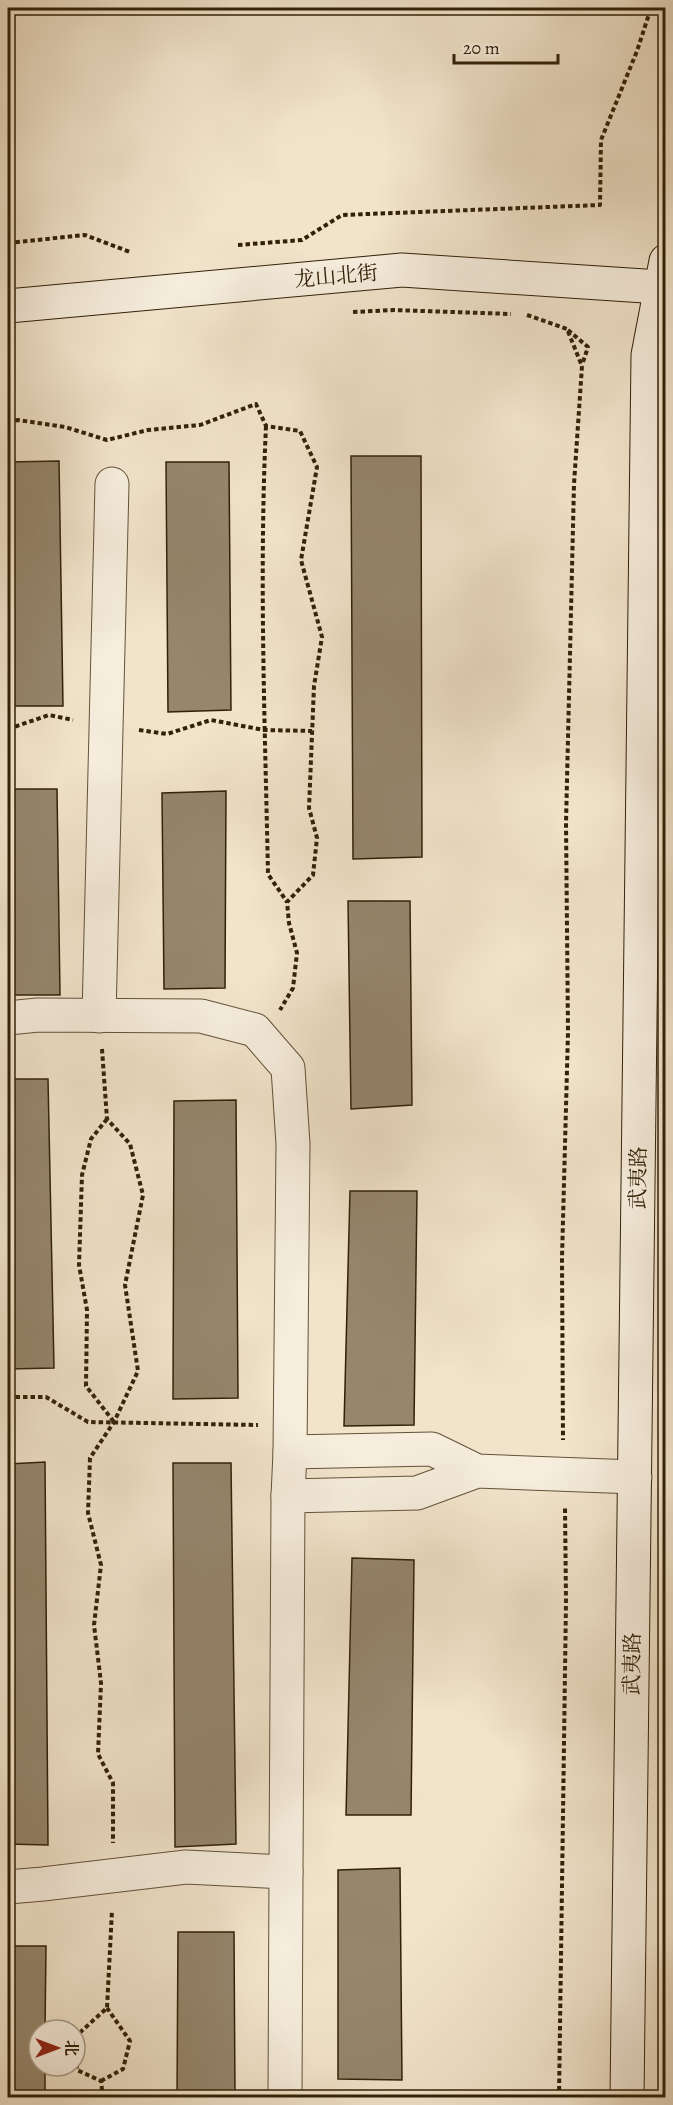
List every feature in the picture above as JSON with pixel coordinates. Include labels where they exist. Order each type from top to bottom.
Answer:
[{"type":"street","name":"龙山北街","points":[[8,306],[402,270],[664,279]]},
{"type":"street","name":"武夷路","points":[[627,2097],[648,355],[664,279]]},
{"type":"street","points":[[99,1016],[112,484]]},
{"type":"street","points":[[8,1018],[38,1015],[201,1016],[255,1030],[288,1068],[292,1144],[285,2097]]},
{"type":"street","points":[[290,1444],[432,1449],[477,1471]]},
{"type":"street","points":[[288,1496],[417,1493],[477,1471],[635,1477]]},
{"type":"street","points":[[8,1887],[186,1867],[286,1872]]},
{"type":"path","points":[[238,245],[302,240],[342,215],[600,205],[601,140],[638,51],[651,8]]},
{"type":"path","points":[[8,243],[85,236],[130,252]]},
{"type":"path","points":[[346,312],[394,310],[529,315],[567,329],[588,347],[582,366],[574,484],[566,823],[568,1032],[562,1258],[566,1601],[559,2097]]},
{"type":"path","points":[[567,329],[582,366]]},
{"type":"path","points":[[8,422],[18,420],[65,427],[107,440],[148,430],[200,425],[256,404],[266,426],[262,524],[268,874],[287,902],[289,923],[297,953],[293,988],[263,1039]]},
{"type":"path","points":[[266,426],[300,431],[317,467],[301,560],[322,637],[314,686],[309,808],[317,838],[313,875],[287,902]]},
{"type":"path","points":[[8,729],[49,715],[167,734],[211,720],[264,730],[312,731]]},
{"type":"path","points":[[99,1016],[107,1119],[130,1144],[143,1195],[125,1285],[138,1371],[114,1422],[90,1458],[88,1512],[101,1565],[94,1626],[101,1683],[98,1754],[113,1783],[113,1876],[107,2008],[130,2041],[123,2069],[101,2080],[76,2070],[76,2036],[107,2008]]},
{"type":"path","points":[[107,1119],[91,1139],[82,1174],[79,1265],[87,1310],[86,1386],[114,1422]]},
{"type":"path","points":[[8,1397],[46,1397],[88,1422],[259,1425],[290,1444]]},
{"type":"path","points":[[101,2080],[103,2097]]},
{"type":"building","points":[[351,456],[421,456],[422,857],[353,859]]},
{"type":"building","points":[[59,461],[63,706],[8,706],[8,462]]},
{"type":"building","points":[[166,462],[229,462],[231,710],[168,712]]},
{"type":"building","points":[[8,789],[57,789],[60,995],[8,995]]},
{"type":"building","points":[[226,791],[225,988],[164,989],[162,793]]},
{"type":"building","points":[[348,901],[410,901],[412,1105],[351,1109]]},
{"type":"building","points":[[8,1079],[48,1079],[54,1368],[8,1369]]},
{"type":"building","points":[[236,1100],[238,1398],[173,1399],[174,1101]]},
{"type":"building","points":[[350,1191],[417,1191],[414,1425],[344,1426]]},
{"type":"building","points":[[45,1462],[48,1845],[8,1844],[8,1464]]},
{"type":"building","points":[[173,1463],[231,1463],[236,1844],[175,1847]]},
{"type":"building","points":[[352,1558],[414,1560],[411,1815],[346,1815]]},
{"type":"building","points":[[400,1868],[402,2080],[338,2079],[338,1870]]},
{"type":"building","points":[[178,1932],[234,1932],[235,2098],[177,2098]]},
{"type":"building","points":[[8,1946],[46,1946],[45,2018],[27,2018],[27,2078],[45,2078],[45,2098],[8,2098]]}]
